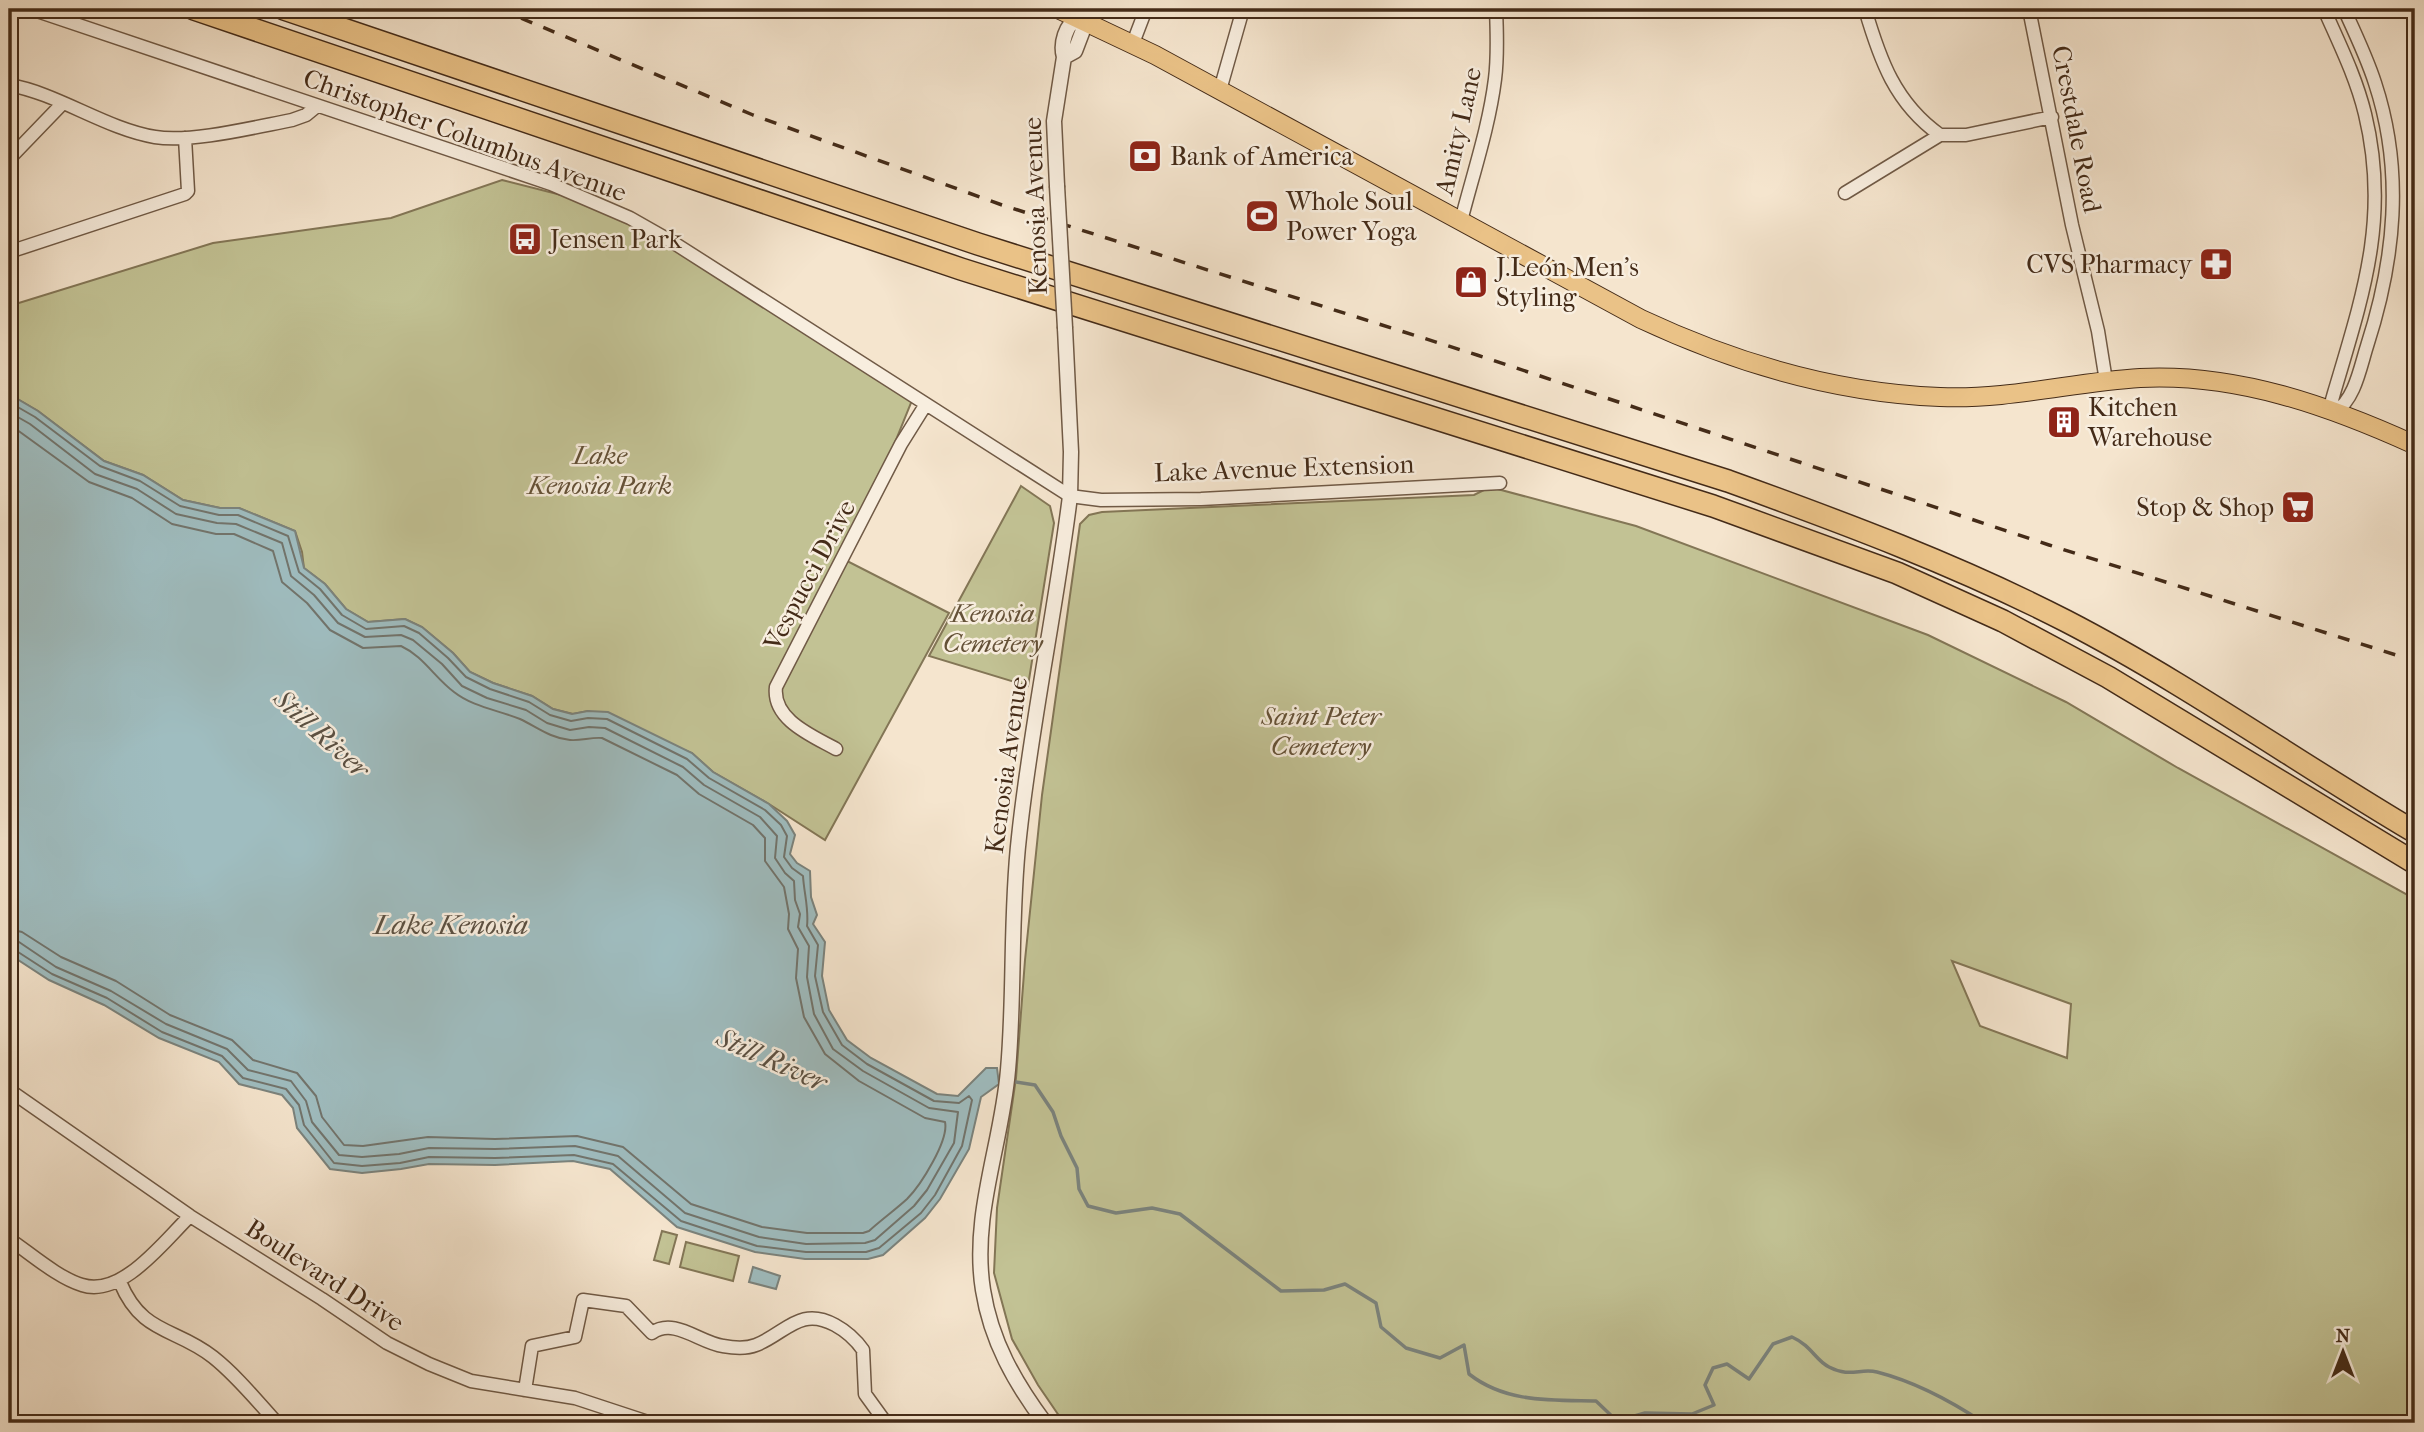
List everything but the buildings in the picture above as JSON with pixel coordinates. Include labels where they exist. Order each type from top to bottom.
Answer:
[{"type":"highway","points":[[194,9],[961,269],[1713,506],[1842,551],[1951,597],[2056,648],[2415,863]]},
{"type":"highway","points":[[284,9],[866,208],[1728,481],[1852,525],[1961,570],[2068,622],[2415,832]]},
{"type":"main road","points":[[1058,9],[1133,43],[1640,319],[1755,365],[1831,384],[1942,397],[2010,394],[2144,378],[2219,381],[2276,393],[2335,412],[2415,445]]},
{"type":"street","name":"Christopher Columbus Avenue","points":[[31,9],[551,184],[629,218],[674,243],[1070,496]]},
{"type":"street","points":[[1133,43],[1146,9]]},
{"type":"street","points":[[1220,90],[1243,9]]},
{"type":"street","name":"Amity Lane","points":[[1461,220],[1496,78],[1496,9]]},
{"type":"street","points":[[1865,9],[1882,63],[1920,120],[1940,135]]},
{"type":"street","name":"Crestdale Road","points":[[2029,9],[2072,225],[2098,331],[2106,381]]},
{"type":"street","points":[[2324,9],[2347,62],[2364,112],[2370,139],[2375,190],[2369,268],[2332,400],[2335,412],[2349,399],[2374,324],[2388,271],[2393,217],[2392,164],[2382,107],[2368,64],[2344,9]]},
{"type":"street","name":"Kenosia Avenue","points":[[1045,1423],[1013,1377],[993,1333],[983,1290],[980,1256],[981,1221],[1009,1069],[1012,921],[1019,833],[1070,496],[1071,452],[1054,121],[1064,57],[1062,46],[1069,24],[1078,17]]},
{"type":"street","points":[[9,85],[26,88],[147,136],[185,138],[292,120],[306,115],[317,106]]},
{"type":"street","points":[[9,159],[62,104]]},
{"type":"street","points":[[1844,193],[1940,135],[1966,135],[2052,117]]},
{"type":"street","points":[[9,252],[185,194],[189,182],[185,138]]},
{"type":"street","name":"Vespucci Drive","points":[[836,750],[787,717],[779,706],[776,687],[901,444],[926,404]]},
{"type":"street","name":"Lake Avenue Extension","points":[[1070,496],[1101,500],[1200,499],[1500,483]]},
{"type":"street","name":"Boulevard Drive","points":[[9,1090],[190,1216],[387,1343],[471,1381],[575,1398],[650,1423]]},
{"type":"street","points":[[9,1239],[84,1286],[105,1287],[120,1282],[190,1216]]},
{"type":"street","points":[[120,1282],[134,1308],[141,1315],[156,1328],[213,1357],[277,1423]]},
{"type":"street","points":[[525,1390],[532,1346],[575,1337],[583,1300],[626,1306],[652,1333],[669,1327],[710,1344],[732,1347],[757,1345],[793,1323],[814,1318],[839,1326],[863,1350],[865,1394],[886,1423]]},
{"type":"green space","name":"Lake Kenosia Park","points":[[502,180],[573,198],[659,230],[913,398],[847,561],[949,613],[825,840],[713,772],[692,753],[588,711],[573,714],[553,709],[532,696],[493,683],[470,672],[453,653],[422,627],[405,619],[368,622],[346,609],[325,584],[304,568],[295,531],[239,508],[220,508],[183,500],[143,475],[104,461],[38,411],[9,394],[9,306],[213,243],[391,218]]},
{"type":"green space","name":"Kenosia Cemetery","points":[[1021,486],[1050,506],[1054,523],[1028,686],[929,656]]},
{"type":"green space","name":"Saint Peter Cemetery","points":[[1490,487],[1636,526],[1928,635],[2066,702],[2178,768],[2415,899],[2415,1423],[1064,1423],[1038,1385],[1012,1339],[994,1273],[997,1208],[1016,1078],[1042,795],[1080,524],[1089,515],[1102,512],[1474,495]],"holes":[[[1952,961],[2071,1004],[2067,1058],[1980,1026]]]},
{"type":"green space","points":[[662,1231],[677,1235],[669,1264],[654,1260]]},
{"type":"green space","points":[[686,1242],[739,1256],[733,1281],[680,1267]]},
{"type":"water","name":"Lake Kenosia","points":[[9,394],[38,411],[104,461],[143,475],[183,500],[220,508],[239,508],[295,531],[304,568],[325,584],[346,609],[368,622],[405,619],[422,627],[453,653],[470,672],[532,696],[553,709],[572,714],[588,711],[608,712],[692,753],[713,772],[769,804],[787,821],[795,835],[790,854],[797,863],[810,871],[811,897],[817,915],[813,924],[825,942],[822,976],[829,1010],[847,1040],[871,1058],[937,1094],[958,1096],[986,1068],[997,1068],[999,1084],[981,1097],[969,1149],[940,1199],[925,1218],[883,1255],[868,1259],[805,1259],[755,1252],[677,1227],[610,1169],[573,1161],[495,1165],[429,1164],[362,1173],[330,1169],[297,1128],[293,1108],[282,1095],[239,1084],[219,1062],[159,1038],[104,1005],[49,980],[9,954]]},
{"type":"water","points":[[753,1267],[780,1276],[776,1289],[749,1282]]},
{"type":"waterway","name":"Still River","points":[[1010,1081],[1035,1085],[1053,1112],[1061,1136],[1077,1168],[1079,1189],[1088,1206],[1116,1213],[1152,1208],[1180,1214],[1281,1291],[1324,1290],[1345,1284],[1376,1303],[1381,1327],[1406,1348],[1440,1358],[1464,1345],[1469,1374],[1498,1390],[1530,1398],[1596,1401],[1617,1421],[1645,1413],[1692,1414],[1714,1405],[1705,1385],[1713,1368],[1727,1364],[1749,1379],[1773,1344],[1792,1337],[1804,1344],[1829,1367],[1843,1372],[1877,1372],[1906,1381],[1946,1400],[1984,1423]]},
{"type":"railway","points":[[499,9],[753,115],[1002,205],[1477,355],[2049,545],[2415,661]]},
{"type":"place","name":"Bank of America","points":[[1145,156]]},
{"type":"place","name":"Whole Soul Power Yoga","points":[[1262,216]]},
{"type":"place","name":"Jensen Park","points":[[525,239]]},
{"type":"place","name":"CVS Pharmacy","points":[[2216,264]]},
{"type":"place","name":"J.León Men's Styling","points":[[1471,282]]},
{"type":"place","name":"Kitchen Warehouse","points":[[2064,422]]},
{"type":"place","name":"Stop & Shop","points":[[2298,507]]}]
